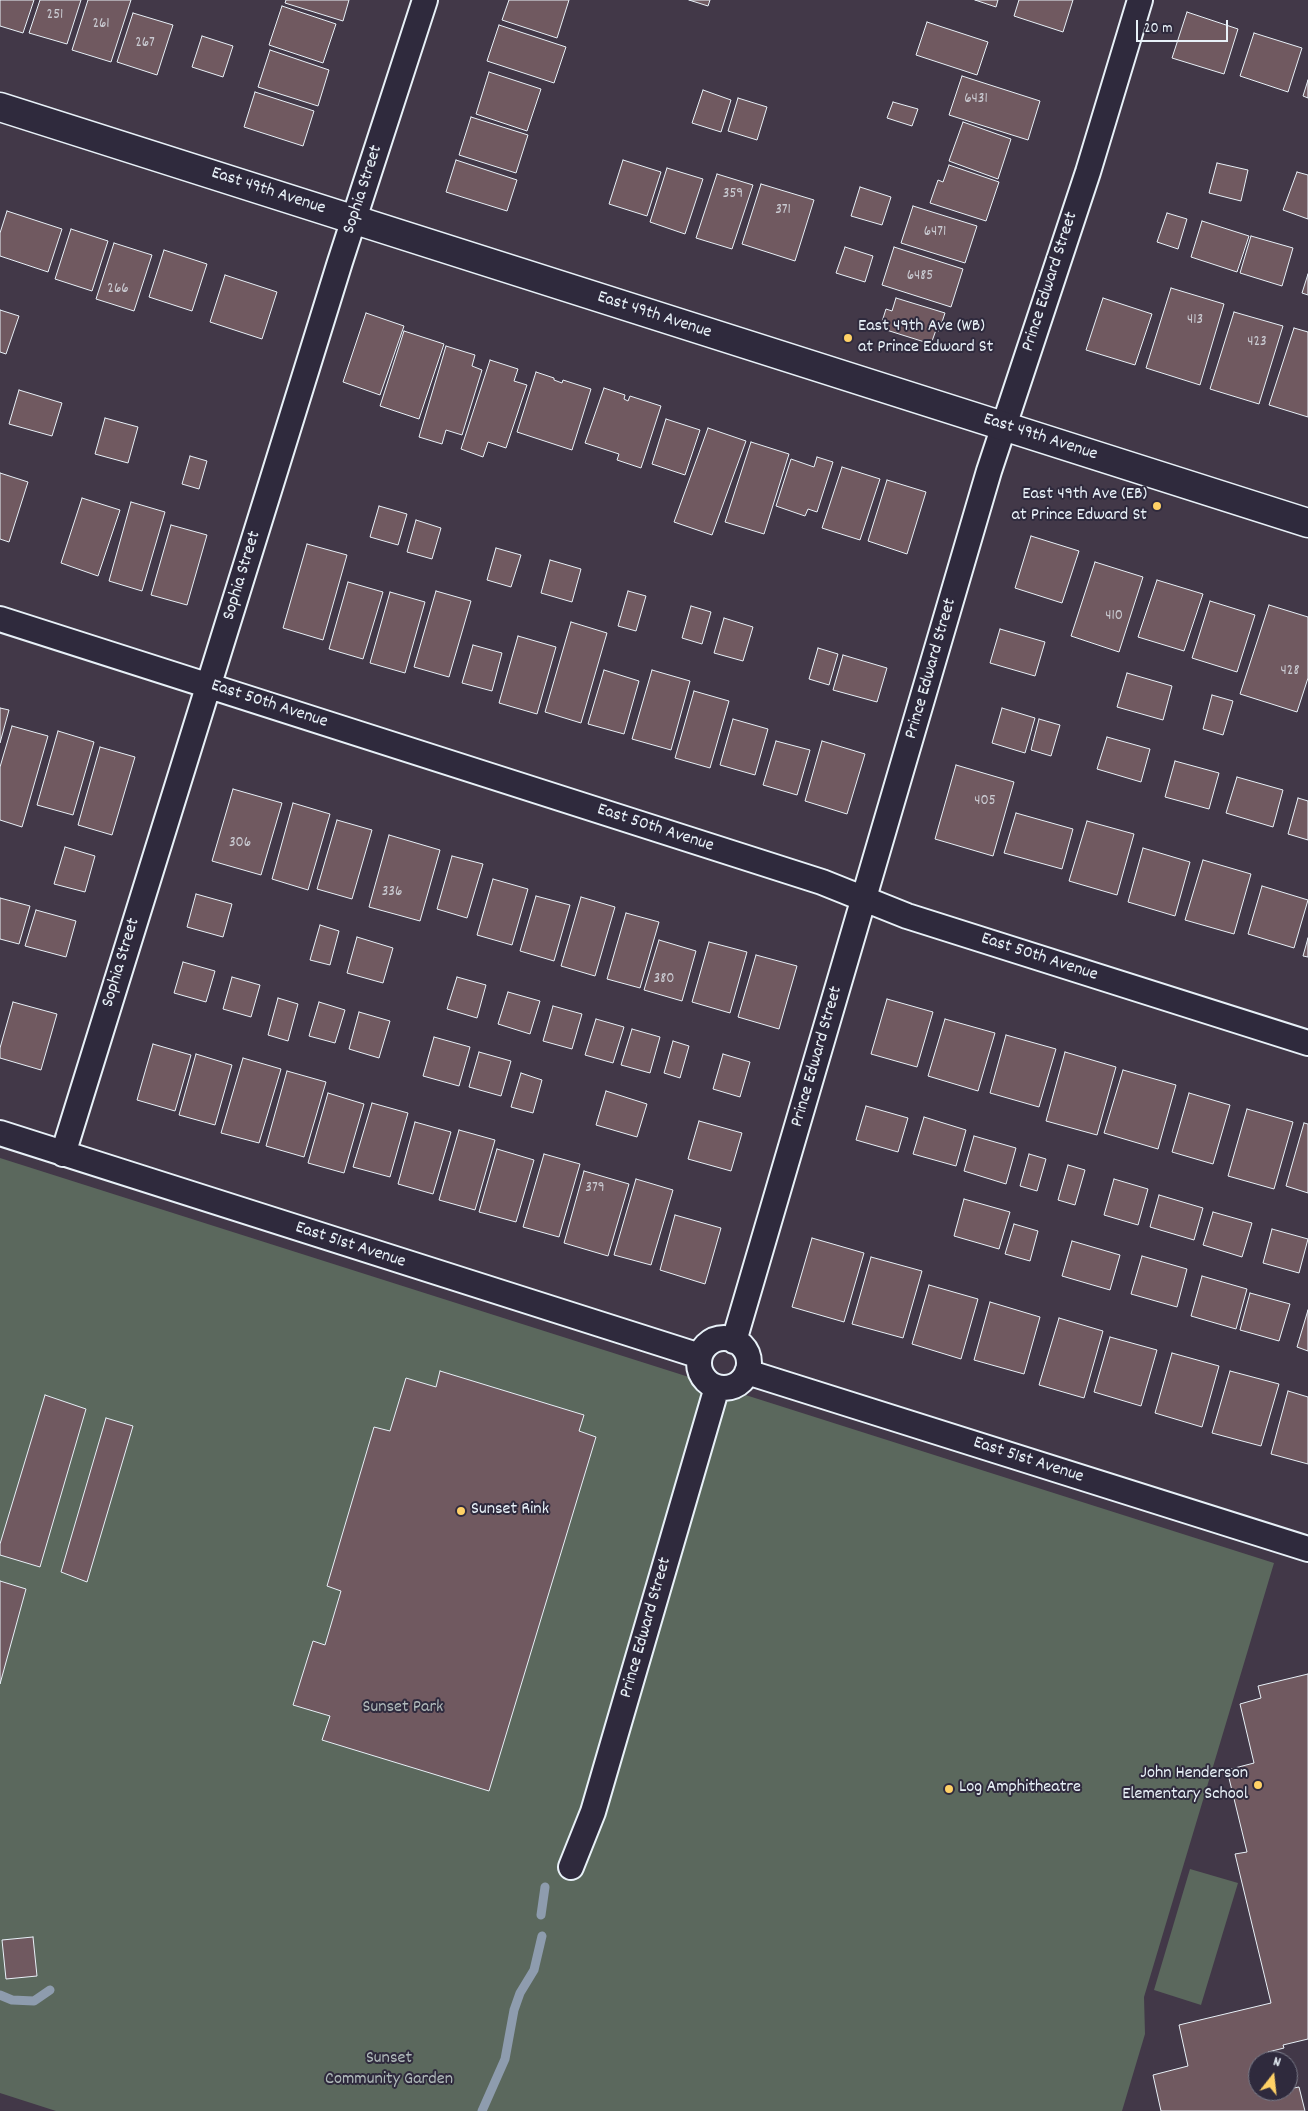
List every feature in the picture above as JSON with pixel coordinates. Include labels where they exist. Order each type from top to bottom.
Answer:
[{"type":"street","name":"Sophia Street","points":[[63,1154],[354,220],[425,0]]},
{"type":"street","name":"Prince Edward Street","points":[[734,1341],[1003,427],[1088,172],[1140,0]]},
{"type":"street","name":"East 49th Avenue","points":[[0,107],[1308,523]]},
{"type":"street","name":"East 50th Avenue","points":[[0,619],[822,882],[907,916],[1308,1043]]},
{"type":"street","name":"East 51st Avenue","points":[[0,1134],[700,1356]]},
{"type":"street","points":[[726,1338],[734,1341],[741,1345],[748,1357],[747,1372],[738,1384],[732,1387],[717,1387],[704,1378],[701,1372],[700,1356],[710,1343],[718,1339],[726,1338]]},
{"type":"street","name":"East 51st Avenue","points":[[747,1372],[1308,1549]]},
{"type":"street","name":"Prince Edward Street","points":[[572,1867],[592,1812],[717,1387]]},
{"type":"green space","name":"Sunset Park","points":[[0,1158],[1274,1563],[1144,1997],[1145,2034],[1122,2111],[56,2111],[0,2093]]},
{"type":"green space","points":[[1190,1869],[1238,1883],[1201,2005],[1154,1990]]},
{"type":"building","points":[[0,0],[34,0],[23,33],[0,26]]},
{"type":"building","points":[[40,0],[81,0],[67,44],[29,33]]},
{"type":"building","points":[[88,0],[131,0],[111,62],[72,50]]},
{"type":"building","points":[[286,0],[349,0],[343,21],[285,3]]},
{"type":"building","points":[[509,0],[569,0],[557,38],[502,20]]},
{"type":"building","points":[[689,0],[710,0],[708,6]]},
{"type":"building","points":[[975,0],[998,0],[996,7]]},
{"type":"building","points":[[1019,0],[1073,0],[1063,32],[1014,16]]},
{"type":"building","points":[[282,6],[336,24],[323,63],[269,45]]},
{"type":"building","points":[[1187,12],[1238,29],[1224,74],[1172,58]]},
{"type":"building","points":[[133,13],[173,25],[157,75],[117,62]]},
{"type":"building","points":[[927,22],[988,42],[977,75],[916,55]]},
{"type":"building","points":[[499,25],[566,47],[554,83],[487,61]]},
{"type":"building","points":[[1254,33],[1302,48],[1288,92],[1240,76]]},
{"type":"building","points":[[202,36],[233,46],[223,77],[192,67]]},
{"type":"building","points":[[270,50],[329,70],[318,106],[258,87]]},
{"type":"building","points":[[489,72],[541,89],[527,131],[476,114]]},
{"type":"building","points":[[962,76],[1040,101],[1028,140],[949,115]]},
{"type":"building","points":[[1308,80],[1308,98],[1303,96]]},
{"type":"building","points":[[703,90],[731,100],[721,132],[692,123]]},
{"type":"building","points":[[255,92],[314,111],[303,146],[244,127]]},
{"type":"building","points":[[738,98],[767,107],[757,140],[728,131]]},
{"type":"building","points":[[893,102],[918,109],[912,126],[887,118]]},
{"type":"building","points":[[471,117],[528,135],[516,173],[459,155]]},
{"type":"building","points":[[963,122],[1011,139],[998,179],[949,161]]},
{"type":"building","points":[[456,160],[517,180],[507,211],[446,192]]},
{"type":"building","points":[[623,160],[661,172],[647,216],[609,204]]},
{"type":"building","points":[[1217,163],[1248,170],[1241,201],[1209,193]]},
{"type":"building","points":[[949,165],[999,182],[986,221],[930,203],[938,180],[943,182]]},
{"type":"building","points":[[667,168],[703,179],[685,234],[650,222]]},
{"type":"building","points":[[1297,172],[1308,175],[1308,219],[1283,210]]},
{"type":"building","points":[[717,174],[753,185],[732,249],[696,238]]},
{"type":"building","points":[[761,184],[814,200],[795,261],[742,244]]},
{"type":"building","points":[[860,187],[891,197],[882,225],[851,216]]},
{"type":"building","points":[[913,206],[977,226],[965,263],[901,243]]},
{"type":"building","points":[[7,211],[62,229],[48,272],[0,256],[0,233]]},
{"type":"building","points":[[1167,213],[1187,219],[1178,249],[1157,242]]},
{"type":"building","points":[[1202,221],[1249,236],[1237,272],[1191,257]]},
{"type":"building","points":[[71,229],[108,241],[92,291],[55,279]]},
{"type":"building","points":[[1251,236],[1293,248],[1282,286],[1240,273]]},
{"type":"building","points":[[114,243],[152,255],[134,311],[96,299]]},
{"type":"building","points":[[845,247],[873,256],[865,282],[836,273]]},
{"type":"building","points":[[894,247],[963,269],[951,307],[882,285]]},
{"type":"building","points":[[164,250],[207,264],[192,311],[149,297]]},
{"type":"building","points":[[1308,274],[1308,295],[1302,293]]},
{"type":"building","points":[[225,275],[277,292],[262,339],[210,322]]},
{"type":"building","points":[[1171,288],[1224,304],[1200,385],[1146,368]]},
{"type":"building","points":[[896,298],[945,313],[939,331],[936,330],[931,344],[880,328],[886,309],[892,311]]},
{"type":"building","points":[[1103,298],[1152,314],[1135,365],[1086,350]]},
{"type":"building","points":[[0,310],[19,316],[6,354],[0,352]]},
{"type":"building","points":[[1234,312],[1283,326],[1259,404],[1210,389]]},
{"type":"building","points":[[366,313],[404,326],[380,395],[343,382]]},
{"type":"building","points":[[1294,328],[1308,332],[1308,417],[1269,405]]},
{"type":"building","points":[[404,331],[444,344],[419,419],[380,406]]},
{"type":"building","points":[[446,346],[475,355],[472,366],[482,370],[462,435],[446,430],[442,444],[419,437]]},
{"type":"building","points":[[490,360],[518,369],[514,381],[527,385],[506,448],[488,442],[483,457],[461,449]]},
{"type":"building","points":[[536,372],[562,383],[563,380],[591,389],[572,450],[517,432]]},
{"type":"building","points":[[604,388],[625,395],[624,399],[628,401],[630,396],[661,406],[641,468],[617,460],[619,454],[585,443]]},
{"type":"building","points":[[19,390],[62,403],[52,436],[9,424]]},
{"type":"building","points":[[105,418],[138,427],[128,463],[95,454]]},
{"type":"building","points":[[666,419],[700,430],[685,475],[652,464]]},
{"type":"building","points":[[708,428],[746,441],[712,535],[674,522]]},
{"type":"building","points":[[751,442],[789,454],[764,534],[725,522]]},
{"type":"building","points":[[190,456],[207,461],[199,489],[182,484]]},
{"type":"building","points":[[817,457],[833,462],[817,512],[808,509],[805,516],[776,506],[791,459],[814,467]]},
{"type":"building","points":[[842,467],[880,479],[860,540],[822,528]]},
{"type":"building","points":[[0,473],[28,482],[9,542],[0,539]]},
{"type":"building","points":[[887,480],[926,492],[907,554],[868,541]]},
{"type":"building","points":[[82,498],[120,510],[98,576],[61,563]]},
{"type":"building","points":[[131,502],[165,512],[142,591],[109,581]]},
{"type":"building","points":[[379,506],[407,514],[398,545],[370,537]]},
{"type":"building","points":[[416,520],[441,528],[432,559],[407,552]]},
{"type":"building","points":[[171,525],[207,535],[187,605],[151,595]]},
{"type":"building","points":[[1031,536],[1079,551],[1062,603],[1015,588]]},
{"type":"building","points":[[307,544],[347,555],[323,640],[283,628]]},
{"type":"building","points":[[496,548],[521,555],[511,587],[487,580]]},
{"type":"building","points":[[550,560],[581,569],[572,602],[541,593]]},
{"type":"building","points":[[1095,562],[1143,577],[1119,652],[1071,636]]},
{"type":"building","points":[[1157,580],[1203,594],[1184,651],[1138,637]]},
{"type":"building","points":[[348,582],[383,592],[363,659],[329,649]]},
{"type":"building","points":[[436,591],[471,601],[449,677],[414,667]]},
{"type":"building","points":[[628,591],[646,596],[636,631],[618,626]]},
{"type":"building","points":[[390,592],[425,602],[405,673],[370,663]]},
{"type":"building","points":[[1210,601],[1255,615],[1237,672],[1192,658]]},
{"type":"building","points":[[1269,605],[1308,617],[1308,678],[1297,712],[1240,694]]},
{"type":"building","points":[[691,606],[711,612],[702,644],[682,638]]},
{"type":"building","points":[[724,618],[753,627],[743,661],[714,653]]},
{"type":"building","points":[[571,622],[607,633],[581,723],[545,712]]},
{"type":"building","points":[[1000,629],[1045,642],[1035,676],[990,663]]},
{"type":"building","points":[[518,636],[556,647],[537,714],[499,703]]},
{"type":"building","points":[[473,645],[502,653],[492,691],[462,683]]},
{"type":"building","points":[[818,648],[838,654],[829,685],[809,679]]},
{"type":"building","points":[[843,655],[887,668],[877,702],[833,690]]},
{"type":"building","points":[[604,670],[639,681],[624,734],[588,724]]},
{"type":"building","points":[[652,670],[690,681],[671,750],[632,739]]},
{"type":"building","points":[[1127,673],[1172,686],[1163,720],[1117,707]]},
{"type":"building","points":[[694,691],[729,701],[710,768],[675,758]]},
{"type":"building","points":[[1212,695],[1233,701],[1223,735],[1203,729]]},
{"type":"building","points":[[0,708],[9,710],[0,743]]},
{"type":"building","points":[[1002,708],[1035,718],[1025,753],[992,743]]},
{"type":"building","points":[[733,719],[768,729],[755,775],[720,765]]},
{"type":"building","points":[[1039,719],[1060,725],[1051,756],[1031,750]]},
{"type":"building","points":[[12,726],[48,736],[22,827],[0,820],[0,767]]},
{"type":"building","points":[[58,731],[94,742],[73,815],[37,805]]},
{"type":"building","points":[[1107,737],[1150,749],[1141,782],[1097,769]]},
{"type":"building","points":[[776,741],[810,750],[797,795],[763,785]]},
{"type":"building","points":[[822,741],[865,754],[847,814],[805,801]]},
{"type":"building","points":[[100,747],[135,757],[112,835],[78,825]]},
{"type":"building","points":[[1175,761],[1219,773],[1209,809],[1165,797]]},
{"type":"building","points":[[956,765],[1014,782],[993,856],[935,839]]},
{"type":"building","points":[[1237,777],[1283,790],[1273,827],[1226,813]]},
{"type":"building","points":[[233,789],[282,803],[261,875],[212,861]]},
{"type":"building","points":[[1298,798],[1308,801],[1308,840],[1288,834]]},
{"type":"building","points":[[293,803],[330,814],[308,890],[272,879]]},
{"type":"building","points":[[1016,813],[1073,829],[1062,869],[1004,853]]},
{"type":"building","points":[[337,820],[372,830],[352,899],[317,889]]},
{"type":"building","points":[[1087,821],[1134,834],[1117,895],[1069,881]]},
{"type":"building","points":[[389,835],[440,850],[420,921],[369,907]]},
{"type":"building","points":[[65,847],[95,856],[85,892],[54,884]]},
{"type":"building","points":[[1143,848],[1190,862],[1175,916],[1128,902]]},
{"type":"building","points":[[452,856],[483,864],[467,918],[437,909]]},
{"type":"building","points":[[1203,860],[1251,874],[1234,934],[1185,920]]},
{"type":"building","points":[[493,879],[528,889],[512,945],[477,935]]},
{"type":"building","points":[[1262,886],[1308,900],[1294,948],[1248,934]]},
{"type":"building","points":[[196,894],[232,904],[223,937],[187,927]]},
{"type":"building","points":[[536,896],[570,905],[554,961],[520,951]]},
{"type":"building","points":[[581,897],[615,907],[595,976],[561,966]]},
{"type":"building","points":[[0,898],[30,906],[19,944],[0,939]]},
{"type":"building","points":[[36,910],[76,921],[66,957],[25,946]]},
{"type":"building","points":[[626,913],[659,922],[640,988],[607,979]]},
{"type":"building","points":[[320,925],[339,931],[330,965],[310,960]]},
{"type":"building","points":[[357,937],[393,948],[383,983],[347,973]]},
{"type":"building","points":[[1308,938],[1308,957],[1303,956]]},
{"type":"building","points":[[659,940],[696,951],[682,1001],[644,990]]},
{"type":"building","points":[[709,942],[747,952],[730,1013],[692,1002]]},
{"type":"building","points":[[756,955],[797,966],[779,1029],[738,1017]]},
{"type":"building","points":[[183,962],[215,971],[206,1002],[174,993]]},
{"type":"building","points":[[232,977],[260,985],[251,1017],[223,1009]]},
{"type":"building","points":[[457,977],[486,985],[477,1018],[447,1009]]},
{"type":"building","points":[[508,992],[540,1001],[530,1034],[498,1024]]},
{"type":"building","points":[[278,998],[298,1004],[288,1041],[268,1035]]},
{"type":"building","points":[[887,999],[933,1012],[917,1067],[871,1054]]},
{"type":"building","points":[[13,1002],[57,1014],[41,1070],[0,1058],[0,1048]]},
{"type":"building","points":[[319,1002],[345,1010],[335,1043],[309,1036]]},
{"type":"building","points":[[553,1006],[582,1014],[572,1049],[543,1041]]},
{"type":"building","points":[[359,1012],[390,1021],[379,1058],[349,1049]]},
{"type":"building","points":[[596,1019],[624,1027],[613,1063],[585,1055]]},
{"type":"building","points":[[945,1019],[995,1033],[978,1091],[928,1076]]},
{"type":"building","points":[[632,1029],[660,1037],[650,1073],[621,1065]]},
{"type":"building","points":[[1006,1035],[1056,1049],[1039,1107],[990,1093]]},
{"type":"building","points":[[434,1037],[470,1047],[459,1086],[423,1076]]},
{"type":"building","points":[[673,1041],[689,1046],[680,1078],[664,1073]]},
{"type":"building","points":[[153,1044],[191,1055],[175,1111],[137,1100]]},
{"type":"building","points":[[479,1052],[511,1061],[501,1096],[469,1087]]},
{"type":"building","points":[[1065,1052],[1116,1067],[1097,1135],[1046,1121]]},
{"type":"building","points":[[196,1054],[232,1065],[215,1125],[179,1115]]},
{"type":"building","points":[[723,1054],[750,1062],[740,1097],[713,1089]]},
{"type":"building","points":[[243,1058],[281,1069],[259,1143],[221,1133]]},
{"type":"building","points":[[1123,1070],[1176,1085],[1158,1149],[1104,1133]]},
{"type":"building","points":[[287,1071],[326,1082],[304,1157],[266,1146]]},
{"type":"building","points":[[521,1073],[542,1080],[533,1113],[511,1107]]},
{"type":"building","points":[[606,1091],[647,1104],[637,1137],[596,1125]]},
{"type":"building","points":[[328,1093],[364,1104],[344,1173],[308,1163]]},
{"type":"building","points":[[1189,1093],[1230,1105],[1213,1164],[1172,1152]]},
{"type":"building","points":[[372,1103],[408,1113],[390,1177],[353,1167]]},
{"type":"building","points":[[866,1106],[908,1118],[898,1152],[856,1140]]},
{"type":"building","points":[[1247,1109],[1293,1122],[1274,1189],[1228,1176]]},
{"type":"building","points":[[924,1117],[966,1130],[956,1166],[913,1154]]},
{"type":"building","points":[[699,1121],[742,1133],[731,1171],[688,1159]]},
{"type":"building","points":[[415,1122],[451,1132],[433,1194],[398,1184]]},
{"type":"building","points":[[1304,1123],[1308,1124],[1308,1193],[1286,1186]]},
{"type":"building","points":[[459,1130],[495,1140],[475,1210],[439,1200]]},
{"type":"building","points":[[974,1136],[1016,1148],[1006,1184],[964,1171]]},
{"type":"building","points":[[497,1149],[534,1160],[516,1222],[479,1212]]},
{"type":"building","points":[[544,1154],[580,1164],[559,1237],[523,1227]]},
{"type":"building","points":[[1029,1154],[1046,1159],[1037,1191],[1020,1186]]},
{"type":"building","points":[[1068,1165],[1085,1170],[1075,1205],[1058,1200]]},
{"type":"building","points":[[584,1171],[629,1184],[608,1256],[564,1243]]},
{"type":"building","points":[[636,1179],[673,1190],[651,1265],[614,1255]]},
{"type":"building","points":[[1114,1179],[1148,1189],[1138,1225],[1104,1215]]},
{"type":"building","points":[[1159,1195],[1203,1208],[1194,1240],[1150,1227]]},
{"type":"building","points":[[964,1199],[1010,1212],[999,1249],[954,1236]]},
{"type":"building","points":[[1213,1212],[1252,1223],[1242,1257],[1203,1245]]},
{"type":"building","points":[[675,1215],[721,1228],[705,1284],[660,1270]]},
{"type":"building","points":[[1014,1224],[1038,1231],[1030,1261],[1005,1254]]},
{"type":"building","points":[[1272,1229],[1308,1239],[1299,1273],[1263,1263]]},
{"type":"building","points":[[812,1238],[864,1253],[844,1322],[792,1307]]},
{"type":"building","points":[[1072,1241],[1120,1255],[1110,1290],[1062,1276]]},
{"type":"building","points":[[1142,1256],[1187,1269],[1177,1307],[1131,1294]]},
{"type":"building","points":[[871,1257],[922,1271],[903,1338],[852,1324]]},
{"type":"building","points":[[1202,1276],[1247,1289],[1236,1329],[1191,1316]]},
{"type":"building","points":[[929,1285],[978,1299],[961,1359],[912,1344]]},
{"type":"building","points":[[1250,1293],[1290,1304],[1279,1341],[1240,1330]]},
{"type":"building","points":[[990,1302],[1040,1317],[1024,1374],[974,1360]]},
{"type":"building","points":[[1308,1310],[1308,1351],[1297,1347]]},
{"type":"building","points":[[1059,1318],[1103,1331],[1084,1398],[1039,1385]]},
{"type":"building","points":[[1110,1337],[1157,1350],[1141,1406],[1094,1392]]},
{"type":"building","points":[[1172,1353],[1219,1366],[1202,1427],[1155,1413]]},
{"type":"building","name":"Sunset Rink","points":[[440,1371],[584,1415],[579,1431],[596,1437],[489,1791],[322,1740],[330,1716],[293,1705],[313,1641],[325,1645],[341,1591],[327,1586],[374,1427],[390,1431],[406,1378],[436,1387]]},
{"type":"building","points":[[1230,1371],[1279,1384],[1261,1446],[1212,1433]]},
{"type":"building","points":[[1288,1391],[1308,1397],[1308,1464],[1271,1454]]},
{"type":"building","points":[[45,1395],[86,1409],[40,1567],[0,1555],[0,1544]]},
{"type":"building","points":[[106,1418],[133,1426],[87,1582],[61,1572]]},
{"type":"building","points":[[0,1581],[26,1589],[0,1684]]},
{"type":"building","points":[[1308,1674],[1308,2039],[1283,2045],[1284,2048],[1272,2051],[1248,2051],[1248,2101],[1298,2101],[1299,2087],[1305,2111],[1161,2111],[1153,2075],[1188,2066],[1179,2025],[1271,2003],[1235,1854],[1247,1852],[1227,1770],[1254,1763],[1240,1704],[1261,1698],[1258,1686]]},
{"type":"building","points":[[33,1937],[37,1976],[6,1979],[2,1940]]},
{"type":"waterway","points":[[541,1915],[545,1887]]},
{"type":"waterway","points":[[482,2111],[505,2059],[514,2010],[520,1993],[534,1970],[542,1936]]},
{"type":"waterway","points":[[0,1995],[12,2000],[34,2001],[50,1990]]},
{"type":"place","name":"East 49th Ave (WB) at Prince Edward St","points":[[848,338]]},
{"type":"place","name":"East 49th Ave (EB) at Prince Edward St","points":[[1157,506]]},
{"type":"place","name":"Sunset Rink","points":[[461,1511]]},
{"type":"place","name":"John Henderson Elementary School","points":[[1258,1785]]},
{"type":"place","name":"Log Amphitheatre","points":[[949,1789]]},
{"type":"park label","name":"Sunset Community Garden","points":[[389,2070]]}]
